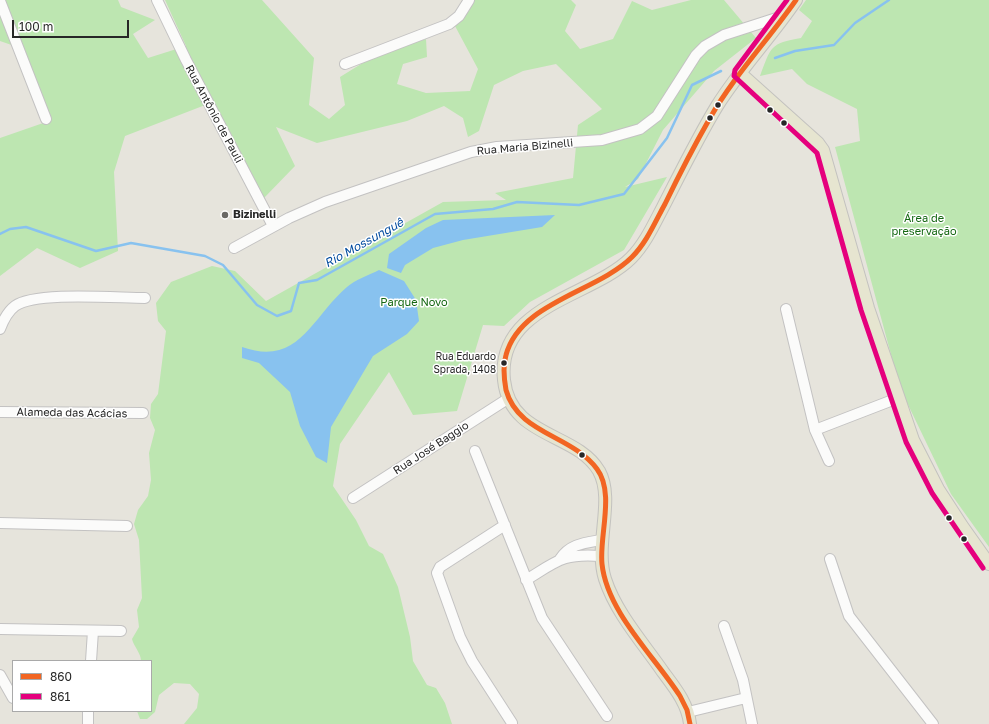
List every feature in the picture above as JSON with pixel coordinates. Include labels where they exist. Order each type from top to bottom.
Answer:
[{"type":"main road","points":[[689,718],[675,688],[614,601],[605,577],[601,556],[601,540],[606,493],[603,479],[596,466],[582,454],[525,419],[509,398],[504,380],[504,368],[506,355],[514,338],[528,322],[546,308],[614,271],[632,257],[648,235],[717,107],[796,0]]},
{"type":"main road","points":[[741,74],[818,143],[823,150],[868,308],[913,440],[929,473],[965,531],[989,564]]},
{"type":"street","name":"Rua Antônio de Pauli","points":[[157,0],[186,60],[273,226]]},
{"type":"street","points":[[345,64],[450,24],[459,16],[469,0]]},
{"type":"street","points":[[0,1],[46,119]]},
{"type":"street","name":"Rua Maria Bizinelli","points":[[234,248],[273,226],[324,202],[471,152],[497,148],[602,140],[640,129],[657,116],[696,55],[705,46],[724,35],[786,15]]},
{"type":"street","points":[[0,329],[8,314],[14,307],[36,298],[145,298]]},
{"type":"street","points":[[786,309],[815,430],[829,461]]},
{"type":"street","name":"Rua José Baggio","points":[[353,498],[509,398]]},
{"type":"street","points":[[815,430],[898,398]]},
{"type":"street","name":"Alameda das Acácias","points":[[0,412],[143,413]]},
{"type":"street","points":[[475,451],[526,580],[546,626],[607,716]]},
{"type":"street","points":[[0,523],[127,526]]},
{"type":"street","points":[[505,525],[440,567],[436,573],[460,638],[472,661],[512,723]]},
{"type":"street","points":[[560,559],[564,552],[574,546],[601,540]]},
{"type":"street","points":[[526,580],[560,559],[580,554],[601,556]]},
{"type":"street","points":[[830,559],[849,616],[933,724]]},
{"type":"street","points":[[724,626],[743,680],[752,724]]},
{"type":"street","points":[[0,629],[121,631]]},
{"type":"street","points":[[91,660],[93,631]]},
{"type":"street","points":[[0,675],[12,696]]},
{"type":"street","points":[[689,718],[714,705],[718,706],[746,698]]},
{"type":"street","points":[[88,712],[88,724]]},
{"type":"green space","name":"Parque Novo","points":[[0,0],[118,0],[121,7],[155,20],[133,34],[148,58],[186,46],[165,0],[262,0],[314,58],[309,105],[329,119],[345,105],[340,77],[374,56],[426,39],[427,57],[403,64],[397,84],[426,93],[470,91],[478,69],[455,26],[469,11],[473,0],[571,0],[576,5],[565,31],[580,49],[613,39],[632,1],[652,10],[691,0],[724,0],[756,38],[714,71],[663,130],[638,179],[625,187],[667,177],[624,250],[530,302],[504,326],[483,325],[457,411],[413,415],[389,372],[340,444],[333,486],[356,520],[369,546],[383,554],[398,587],[410,637],[413,661],[427,685],[436,688],[445,703],[452,724],[184,724],[197,708],[199,694],[190,684],[174,683],[159,695],[155,712],[147,719],[140,719],[137,712],[152,712],[152,660],[141,660],[132,639],[139,627],[137,610],[142,598],[139,540],[134,524],[138,510],[148,496],[151,480],[149,453],[155,430],[150,418],[151,404],[158,394],[166,331],[158,321],[156,303],[171,282],[212,266],[235,271],[266,301],[443,202],[506,200],[495,193],[573,178],[578,125],[602,109],[556,64],[523,71],[494,85],[479,131],[468,137],[463,118],[444,106],[407,121],[317,143],[276,127],[295,166],[264,198],[213,102],[125,136],[114,172],[118,251],[80,268],[37,248],[0,276],[0,138],[49,121],[23,49],[0,41]]},
{"type":"green space","name":"Área de preservação","points":[[806,0],[989,0],[989,547],[951,494],[900,388],[835,147],[860,141],[857,109],[807,84],[792,69],[760,76],[773,48],[783,42],[801,38],[812,21],[799,10]]},
{"type":"water","points":[[555,215],[542,227],[463,240],[433,248],[405,265],[401,273],[387,268],[389,254],[426,228],[443,220]]},
{"type":"water","points":[[379,270],[404,281],[416,300],[419,321],[407,334],[373,356],[331,427],[327,463],[316,457],[300,426],[290,392],[259,363],[242,358],[242,347],[261,351],[277,350],[291,345],[313,325],[334,299],[350,284]]},
{"type":"waterway","name":"Rio Mossunguê","points":[[775,58],[795,51],[834,45],[855,23],[889,0]]},
{"type":"waterway","name":"Rio Mossunguê","points":[[0,234],[10,229],[26,227],[96,251],[131,243],[205,256],[223,265],[257,305],[277,316],[291,311],[299,283],[317,280],[435,214],[493,209],[517,202],[579,205],[624,194],[667,138],[692,85],[721,71]]},
{"type":"transit line","name":"861","points":[[787,0],[735,70],[734,76],[817,153],[861,310],[906,442],[932,493],[983,568]]},
{"type":"transit line","name":"860","points":[[690,724],[687,710],[680,696],[622,617],[606,582],[602,564],[606,502],[605,490],[597,469],[574,448],[533,425],[512,405],[505,386],[504,363],[514,337],[527,322],[561,299],[600,280],[617,269],[632,257],[642,245],[665,204],[692,150],[719,103],[796,0]]},
{"type":"place","name":"Bizinelli","points":[[225,215]]},
{"type":"place","name":"Rua Eduardo Sprada, 1408","points":[[504,363]]}]
